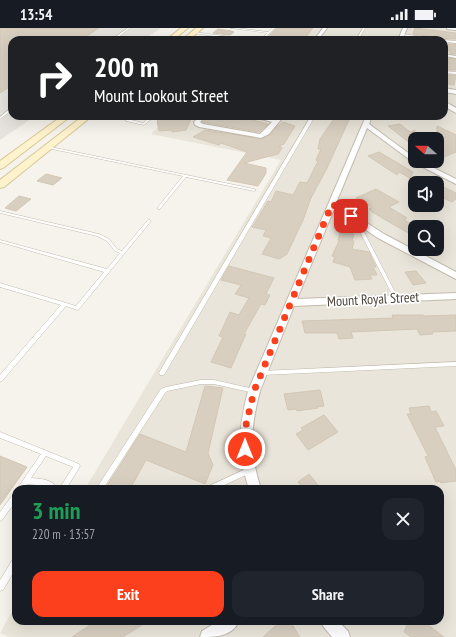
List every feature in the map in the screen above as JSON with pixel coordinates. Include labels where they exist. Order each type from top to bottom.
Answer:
[{"type":"main road","points":[[174,36],[185,28]]},
{"type":"main road","points":[[190,36],[200,28]]},
{"type":"main road","points":[[0,166],[62,120]]},
{"type":"main road","points":[[0,185],[83,120]]},
{"type":"street","points":[[449,28],[456,29]]},
{"type":"street","points":[[200,120],[197,124],[261,136],[266,134],[275,121],[271,120]]},
{"type":"street","points":[[253,485],[248,471],[245,449],[245,429],[254,391],[367,120]]},
{"type":"street","points":[[365,124],[408,156]]},
{"type":"street","points":[[429,168],[456,182]]},
{"type":"street","points":[[332,204],[381,236],[456,276]]},
{"type":"street","name":"Mount Royal Street","points":[[291,303],[456,296]]},
{"type":"street","points":[[208,637],[225,625]]},
{"type":"street","points":[[332,625],[342,637]]},
{"type":"lane","points":[[118,36],[129,28]]},
{"type":"lane","points":[[232,28],[268,33]]},
{"type":"lane","points":[[265,36],[273,28]]},
{"type":"lane","points":[[194,33],[216,36]]},
{"type":"lane","points":[[127,120],[144,124],[149,120]]},
{"type":"lane","points":[[162,373],[310,120]]},
{"type":"lane","points":[[47,148],[254,190]]},
{"type":"lane","points":[[159,208],[184,177]]},
{"type":"lane","points":[[0,212],[98,235],[108,240],[116,250],[122,252]]},
{"type":"lane","points":[[0,285],[77,308],[149,221]]},
{"type":"lane","points":[[360,222],[361,230],[396,298]]},
{"type":"lane","points":[[0,241],[107,272]]},
{"type":"lane","points":[[0,379],[65,304]]},
{"type":"lane","points":[[262,373],[456,364]]},
{"type":"lane","points":[[102,485],[166,389],[201,382],[214,382],[254,391]]},
{"type":"lane","points":[[0,435],[77,466],[65,485]]},
{"type":"lane","points":[[23,485],[45,453]]},
{"type":"lane","points":[[218,485],[248,471]]},
{"type":"lane","points":[[26,481],[47,483],[50,485]]},
{"type":"lane","points":[[0,518],[12,501]]},
{"type":"lane","points":[[0,587],[12,568]]},
{"type":"shaded area","points":[[0,28],[161,28],[149,36],[8,36],[8,120],[29,120],[0,140]]},
{"type":"shaded area","points":[[288,28],[456,28],[456,637],[9,637],[0,633],[12,611],[12,625],[444,625],[444,485],[87,485],[281,160],[151,134],[166,120],[448,120],[448,36],[280,36]]},
{"type":"building","points":[[0,28],[99,28],[87,36],[8,36],[8,88],[0,93]]},
{"type":"building","points":[[276,28],[313,28],[307,36],[269,36]]},
{"type":"building","points":[[415,28],[456,33],[456,39],[448,39],[448,36],[426,36],[413,34]]},
{"type":"building","points":[[218,29],[234,32],[230,35],[213,33]]},
{"type":"building","points":[[448,44],[456,44],[456,54],[450,53],[450,51],[448,51]]},
{"type":"building","points":[[449,58],[456,59],[456,70],[448,70]]},
{"type":"building","points":[[448,75],[456,75],[454,85],[448,84]]},
{"type":"building","points":[[190,120],[186,130],[172,132],[171,130],[159,131],[157,121]]},
{"type":"building","points":[[205,120],[253,120],[268,124],[259,132],[202,122]]},
{"type":"building","points":[[333,120],[349,120],[327,168],[311,198],[303,220],[287,254],[279,259],[262,254],[271,238],[263,236],[266,230],[252,227],[268,201],[271,202],[276,191],[293,195],[300,182],[307,183],[318,161],[316,160],[321,149],[318,149],[320,139]]},
{"type":"building","points":[[283,122],[295,126],[284,144],[279,146],[282,148],[278,154],[244,163],[266,168],[266,173],[258,186],[227,180],[247,152],[221,143],[219,145],[193,137],[205,130],[262,139],[270,135]]},
{"type":"building","points":[[400,124],[410,132],[408,132],[408,142],[388,126]]},
{"type":"building","points":[[437,126],[456,135],[456,152],[444,157],[444,132],[437,132]]},
{"type":"building","points":[[379,152],[413,172],[411,176],[408,177],[399,172],[397,175],[368,156]]},
{"type":"building","points":[[46,174],[62,178],[53,185],[37,181]]},
{"type":"building","points":[[444,187],[456,193],[456,199],[452,202],[444,198]]},
{"type":"building","points":[[376,189],[399,202],[389,207],[407,218],[404,220],[408,222],[408,233],[372,212],[369,209],[372,207],[356,198]]},
{"type":"building","points":[[19,196],[31,199],[16,211],[5,208]]},
{"type":"building","points":[[341,231],[354,234],[352,249],[369,252],[376,267],[373,267],[377,275],[370,275],[372,279],[355,280],[350,267],[333,262],[335,257],[332,256],[339,241]]},
{"type":"building","points":[[229,266],[274,278],[266,294],[270,295],[265,305],[261,304],[244,334],[246,334],[231,368],[211,362],[223,337],[219,336],[230,312],[239,315],[249,298],[235,294],[241,285],[221,280]]},
{"type":"building","points":[[416,271],[426,283],[413,285],[405,272]]},
{"type":"building","points":[[392,315],[456,315],[456,331],[432,332],[433,334],[420,335],[417,329],[351,332],[353,338],[339,339],[337,333],[305,333],[302,321],[393,318]]},
{"type":"building","points":[[205,386],[223,388],[208,453],[213,465],[205,484],[146,460],[132,485],[108,485],[140,434],[186,452]]},
{"type":"building","points":[[320,390],[324,406],[297,411],[296,409],[288,410],[284,394]]},
{"type":"building","points":[[429,406],[431,412],[436,411],[444,426],[435,427],[456,470],[456,481],[441,483],[440,481],[436,482],[425,457],[428,456],[407,414],[411,414],[409,408]]},
{"type":"building","points":[[324,415],[338,432],[308,450],[296,434],[303,430],[301,428]]},
{"type":"building","points":[[0,456],[27,467],[14,485],[12,485],[12,488],[0,505]]},
{"type":"building","points":[[309,474],[318,485],[300,485],[298,482]]},
{"type":"building","points":[[90,625],[142,625],[123,637],[72,637]]},
{"type":"building","points":[[276,625],[292,625],[300,637],[263,637]]},
{"type":"building","points":[[407,625],[428,625],[444,637],[411,637],[404,632]]},
{"type":"route","points":[[245,449],[245,429],[254,391],[332,204],[351,216]]}]
